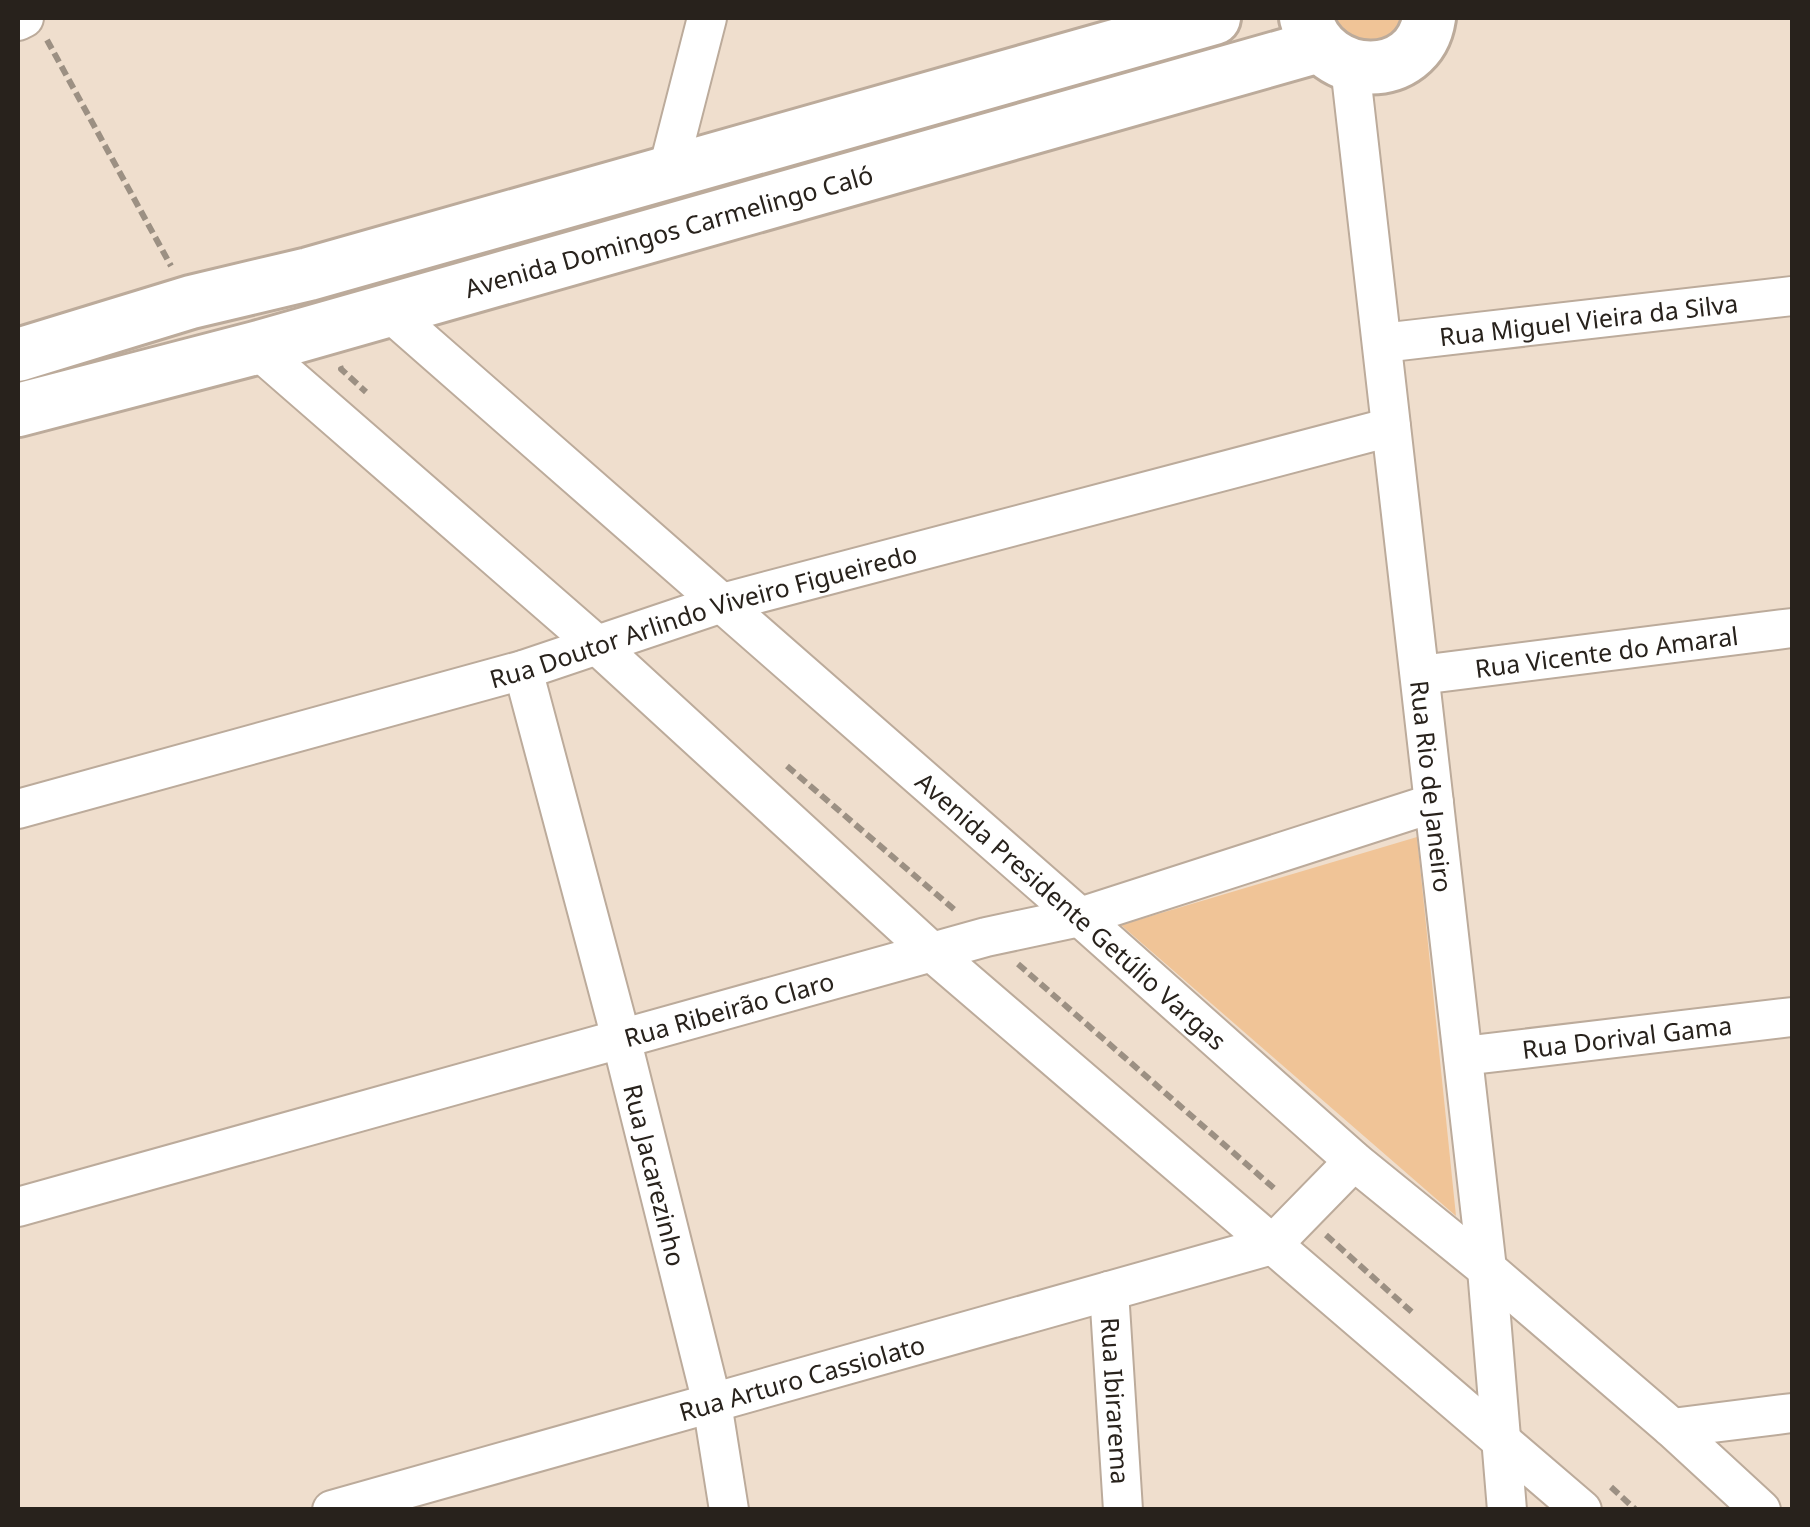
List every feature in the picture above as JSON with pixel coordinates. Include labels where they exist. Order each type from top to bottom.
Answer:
[{"type":"street","points":[[668,170],[708,18]]},
{"type":"street","points":[[18,355],[191,302],[309,274],[1214,18]]},
{"type":"street","name":"Avenida Domingos Carmelingo Caló","points":[[18,410],[256,348],[1325,43],[1374,68],[1397,61],[1416,46],[1428,18]]},
{"type":"street","name":"Rua Rio de Janeiro","points":[[1325,43],[1382,343],[1488,1269],[1507,1510]]},
{"type":"street","points":[[309,274],[271,315],[256,348],[596,645],[933,953],[1582,1510]]},
{"type":"street","name":"Rua Miguel Vieira da Silva","points":[[1382,343],[1792,296]]},
{"type":"street","name":"Avenida Presidente Getúlio Vargas","points":[[386,310],[1354,1161],[1488,1269],[1761,1510]]},
{"type":"street","name":"Rua Doutor Arlindo Viveiro Figueiredo","points":[[18,808],[523,670],[722,603],[1391,427]]},
{"type":"street","name":"Rua Vicente do Amaral","points":[[1420,675],[1792,628]]},
{"type":"street","name":"Rua Jacarezinho","points":[[523,670],[621,1038],[712,1403],[729,1510]]},
{"type":"street","name":"Rua Ribeirão Claro","points":[[18,1207],[986,937],[1080,917],[1434,803]]},
{"type":"street","name":"Rua Dorival Gama","points":[[1463,1056],[1792,1017]]},
{"type":"street","points":[[1272,1245],[1354,1161]]},
{"type":"street","name":"Rua Arturo Cassiolato","points":[[332,1510],[1272,1245]]},
{"type":"street","name":"Rua Ibirarema","points":[[1109,1291],[1123,1510]]},
{"type":"street","points":[[1672,1428],[1792,1414]]},
{"type":"path","points":[[28,24],[191,302]]},
{"type":"shaded area","points":[[1325,18],[1412,18],[1401,37],[1358,48]]},
{"type":"shaded area","points":[[1417,837],[1456,1216],[1121,925]]}]
